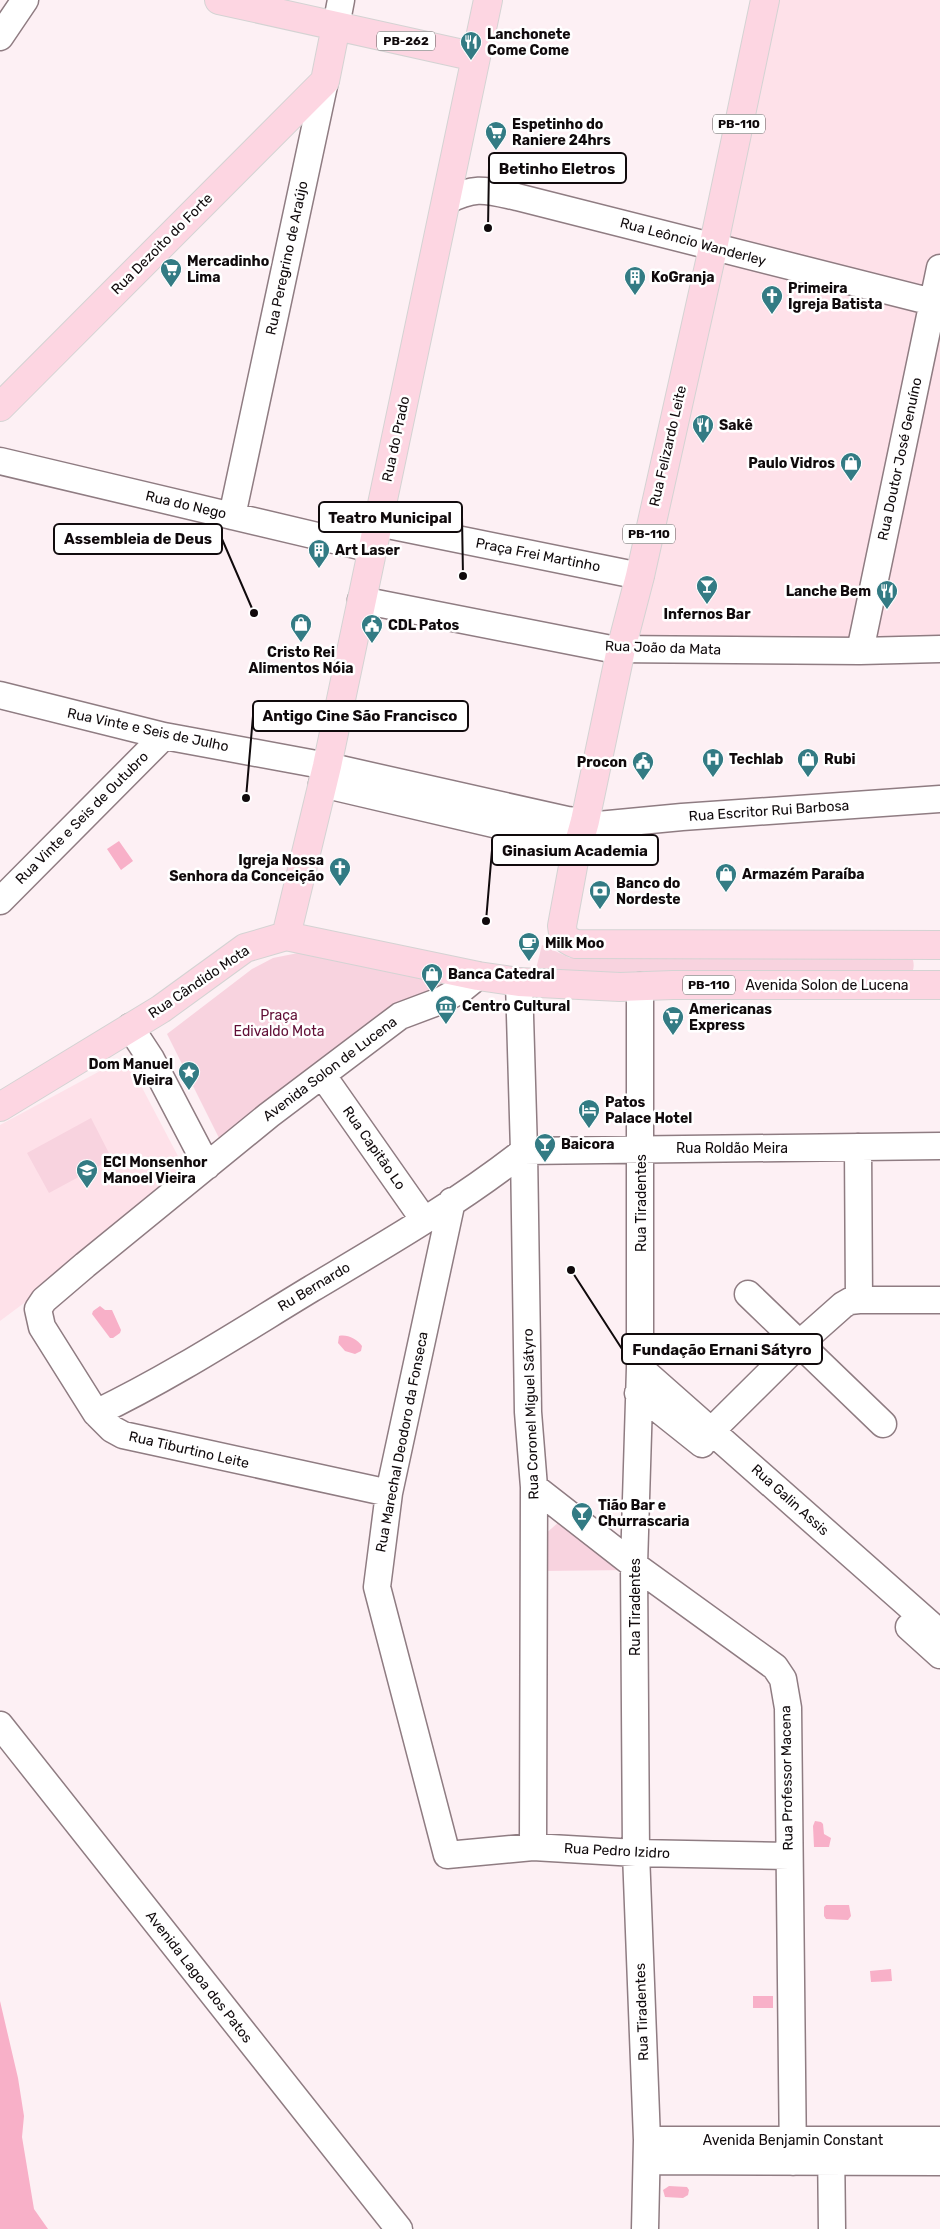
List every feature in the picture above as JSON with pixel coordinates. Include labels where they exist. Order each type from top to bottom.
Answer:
[{"type":"main road","name":"PB-262","points":[[219,0],[339,13],[476,57]]},
{"type":"main road","name":"Rua do Prado","points":[[286,936],[325,775],[488,0]]},
{"type":"main road","name":"Rua Felizardo Leite","points":[[765,0],[713,248],[640,576],[621,649],[589,825],[574,861],[562,926],[566,940],[576,944],[908,945]]},
{"type":"main road","name":"Rua Peregrino de Araújo","points":[[324,81],[339,13]]},
{"type":"main road","name":"Rua Dezoito do Forte","points":[[0,407],[324,81]]},
{"type":"main road","name":"Rua Cândido Mota","points":[[0,1107],[162,1009],[245,948],[286,936],[478,976]]},
{"type":"main road","name":"PB-110","points":[[908,945],[940,945]]},
{"type":"main road","points":[[907,985],[916,976],[920,966],[917,956],[908,945]]},
{"type":"main road","name":"Avenida Solon de Lucena","points":[[478,976],[519,982],[584,986],[940,985]]},
{"type":"street","points":[[0,37],[25,0]]},
{"type":"street","name":"Rua Peregrino de Araújo","points":[[232,516],[324,81]]},
{"type":"street","name":"Rua Leôncio Wanderley","points":[[446,201],[465,192],[478,190],[494,192],[936,303]]},
{"type":"street","name":"Rua Doutor José Genuíno","points":[[860,651],[936,303],[940,268]]},
{"type":"street","name":"Rua do Nego","points":[[0,460],[372,550]]},
{"type":"street","name":"Praça Frei Martinho","points":[[378,523],[640,576]]},
{"type":"street","name":"Rua João da Mata","points":[[361,600],[612,649],[860,651],[940,649]]},
{"type":"street","name":"Rua Vinte e Seis de Julho","points":[[0,695],[325,775]]},
{"type":"street","name":"Rua Vinte e Seis de Outubro","points":[[0,900],[164,736]]},
{"type":"street","name":"Rua Escritor Rui Barbosa","points":[[325,775],[589,825],[940,799]]},
{"type":"street","name":"Avenida Solon de Lucena","points":[[44,1300],[269,1115],[400,1016],[440,1001],[462,989],[478,976]]},
{"type":"street","name":"Rua Coronel Miguel Sátyro","points":[[519,982],[528,1412],[534,1487],[533,1847]]},
{"type":"street","name":"Rua Tiradentes","points":[[640,986],[639,1380],[634,1565],[636,1853],[647,2150],[644,2229]]},
{"type":"street","points":[[130,1027],[151,1058],[207,1166]]},
{"type":"street","name":"Rua Capitão Lo","points":[[323,1076],[424,1220]]},
{"type":"street","name":"Rua Roldão Meira","points":[[524,1151],[641,1148],[940,1146]]},
{"type":"street","points":[[858,1147],[859,1300]]},
{"type":"street","name":"Ru Bernardo","points":[[96,1413],[199,1357],[424,1220],[496,1174],[524,1151]]},
{"type":"street","name":"Rua Marechal Deodoro da Fonseca","points":[[446,1856],[378,1600],[377,1573],[389,1494],[452,1201]]},
{"type":"street","points":[[748,1294],[883,1424]]},
{"type":"street","name":"Rua Tiburtino Leite","points":[[44,1300],[38,1309],[42,1328],[96,1413],[112,1429],[136,1439],[389,1494]]},
{"type":"street","points":[[706,1436],[799,1344],[843,1305],[850,1301],[859,1300],[940,1300]]},
{"type":"street","name":"Rua Galin Assis","points":[[639,1380],[940,1633]]},
{"type":"street","name":"Rua Galin Assis","points":[[706,1436],[940,1655]]},
{"type":"street","name":"Rua Professor Macena","points":[[534,1487],[634,1565],[775,1667],[783,1679],[788,1708],[793,2152]]},
{"type":"street","name":"Avenida Lagoa dos Patos","points":[[0,1724],[399,2229]]},
{"type":"street","name":"Rua Pedro Izidro","points":[[446,1856],[533,1847],[636,1853],[789,1856]]},
{"type":"street","name":"Avenida Benjamin Constant","points":[[647,2150],[832,2151],[940,2140]]},
{"type":"street","points":[[832,2151],[832,2229]]},
{"type":"street","name":"Avenida Benjamin Constant","points":[[832,2151],[940,2162]]},
{"type":"shaded area","points":[[765,0],[940,0],[940,647],[611,649]]},
{"type":"shaded area","points":[[119,841],[133,861],[121,870],[107,849]]},
{"type":"shaded area","name":"ECI Monsenhor Manoel Vieira","points":[[126,1057],[190,1179],[0,1321],[0,1125]]},
{"type":"shaded area","points":[[100,1306],[105,1310],[112,1310],[121,1330],[113,1338],[110,1338],[92,1314]]},
{"type":"shaded area","points":[[339,1336],[348,1336],[355,1339],[362,1346],[361,1351],[355,1354],[345,1351],[338,1343]]},
{"type":"shaded area","points":[[815,1821],[823,1824],[824,1834],[831,1838],[829,1847],[814,1847],[813,1826]]},
{"type":"shaded area","points":[[826,1905],[849,1905],[851,1916],[848,1920],[826,1919],[824,1907]]},
{"type":"shaded area","points":[[891,1969],[892,1981],[871,1982],[870,1971]]},
{"type":"shaded area","points":[[753,1996],[773,1996],[773,2008],[753,2008]]},
{"type":"shaded area","points":[[0,2001],[18,2078],[24,2116],[22,2137],[34,2209],[48,2229],[0,2229]]},
{"type":"shaded area","points":[[669,2186],[687,2187],[689,2190],[688,2195],[683,2198],[665,2197],[663,2190]]},
{"type":"green space","points":[[542,945],[570,958],[905,954],[913,960],[914,964],[913,971],[909,976],[899,982],[546,972],[536,969]]},
{"type":"green space","name":"Praça Edivaldo Mota","points":[[303,952],[337,961],[437,979],[455,988],[220,1140],[167,1034],[252,969],[273,958]]},
{"type":"green space","points":[[91,1118],[112,1159],[49,1193],[27,1153]]},
{"type":"green space","points":[[560,1521],[630,1570],[543,1571],[543,1536]]},
{"type":"place","name":"Lanchonete Come Come","points":[[471,61]]},
{"type":"place","name":"Espetinho do Raniere 24hrs","points":[[496,151]]},
{"type":"place","name":"Betinho Eletros","points":[[488,228]]},
{"type":"place","name":"Mercadinho Lima","points":[[171,288]]},
{"type":"place","name":"KoGranja","points":[[635,296]]},
{"type":"place","name":"Primeira Igreja Batista","points":[[772,315]]},
{"type":"place","name":"Sakê","points":[[703,444]]},
{"type":"place","name":"Paulo Vidros","points":[[851,482]]},
{"type":"place","name":"Art Laser","points":[[319,569]]},
{"type":"place","name":"Teatro Municipal","points":[[463,576]]},
{"type":"place","name":"Infernos Bar","points":[[707,605]]},
{"type":"place","name":"Lanche Bem","points":[[887,610]]},
{"type":"place","name":"Assembleia de Deus","points":[[254,613]]},
{"type":"place","name":"Cristo Rei Alimentos Nóia","points":[[301,643]]},
{"type":"place","name":"CDL Patos","points":[[372,644]]},
{"type":"place","name":"Techlab","points":[[713,778]]},
{"type":"place","name":"Rubi","points":[[808,778]]},
{"type":"place","name":"Procon","points":[[643,781]]},
{"type":"place","name":"Antigo Cine São Francisco","points":[[246,798]]},
{"type":"place","name":"Igreja Nossa Senhora da Conceição","points":[[340,887]]},
{"type":"place","name":"Armazém Paraíba","points":[[726,893]]},
{"type":"place","name":"Banco do Nordeste","points":[[600,910]]},
{"type":"place","name":"Ginasium Academia","points":[[486,921]]},
{"type":"place","name":"Milk Moo","points":[[529,962]]},
{"type":"place","name":"Banca Catedral","points":[[432,993]]},
{"type":"place","name":"Centro Cultural","points":[[446,1025]]},
{"type":"place","name":"Americanas Express","points":[[673,1036]]},
{"type":"place","name":"Dom Manuel Vieira","points":[[189,1091]]},
{"type":"place","name":"Patos Palace Hotel","points":[[589,1129]]},
{"type":"place","name":"Baicora","points":[[545,1163]]},
{"type":"place","name":"ECI Monsenhor Manoel Vieira","points":[[87,1189]]},
{"type":"place","name":"Fundação Ernani Sátyro","points":[[571,1270]]},
{"type":"place","name":"Tião Bar e Churrascaria","points":[[582,1532]]}]
